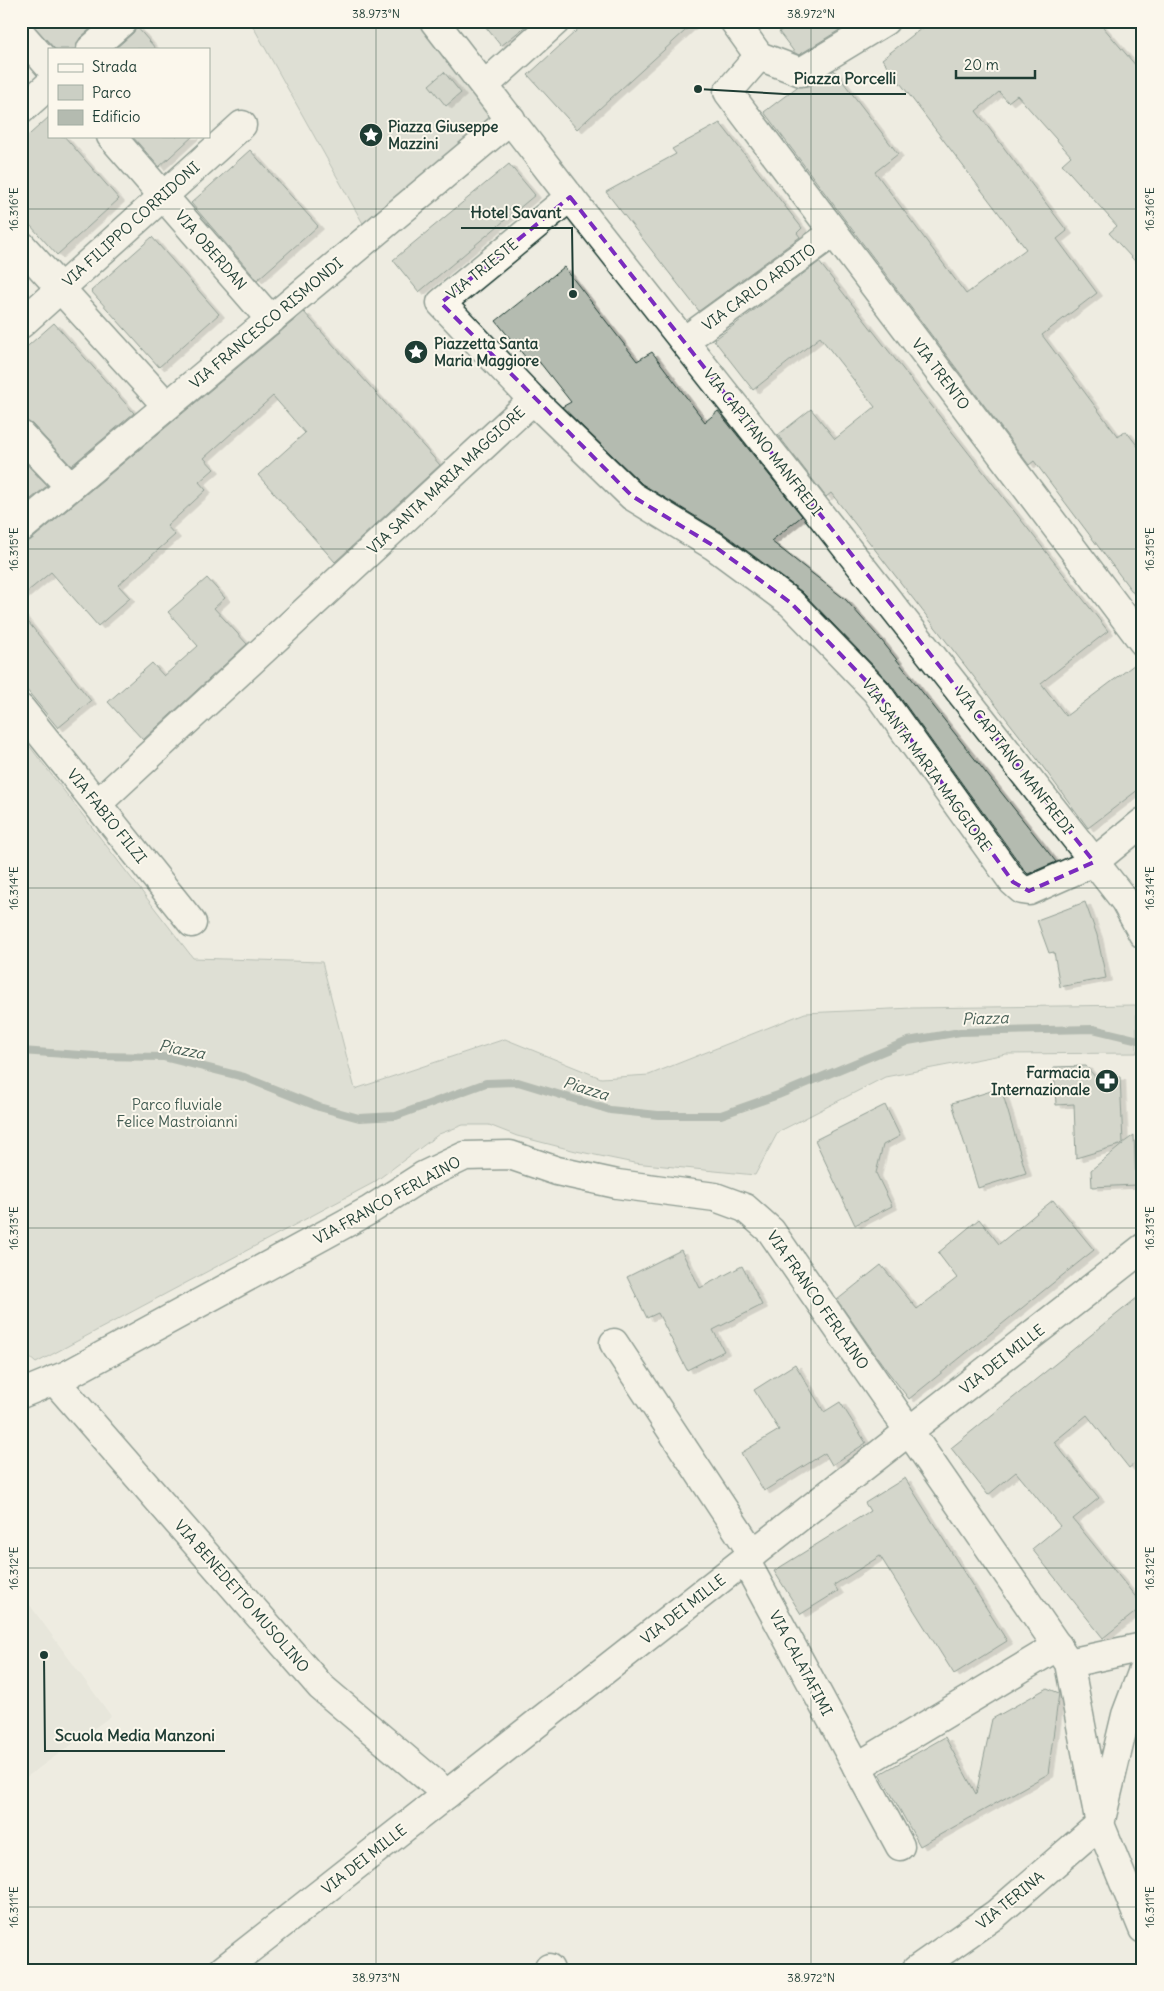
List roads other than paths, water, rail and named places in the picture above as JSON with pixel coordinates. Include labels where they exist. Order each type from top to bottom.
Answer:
[{"type":"street","points":[[92,48],[123,21]]},
{"type":"street","name":"VIA CAPITANO MANFREDI","points":[[434,21],[570,197],[1094,862],[1134,902],[1143,934]]},
{"type":"street","points":[[485,85],[556,21]]},
{"type":"street","points":[[750,33],[801,72],[885,21]]},
{"type":"street","name":"VIA TRENTO","points":[[750,33],[728,92],[1143,642]]},
{"type":"street","points":[[21,34],[48,65]]},
{"type":"street","points":[[21,110],[48,86]]},
{"type":"street","name":"VIA FRANCESCO RISMONDI","points":[[21,528],[511,119]]},
{"type":"street","name":"VIA FILIPPO CORRIDONI","points":[[21,324],[242,125]]},
{"type":"street","name":"VIA OBERDAN","points":[[112,138],[271,320]]},
{"type":"street","name":"VIA TRIESTE","points":[[533,400],[441,303],[570,197]]},
{"type":"street","name":"VIA CARLO ARDITO","points":[[684,341],[834,232]]},
{"type":"street","points":[[21,245],[167,406]]},
{"type":"street","name":"VIA SANTA MARIA MAGGIORE","points":[[97,804],[533,400],[632,496],[714,546],[791,603],[876,691],[1013,882],[1022,890],[1030,891],[1094,862],[1143,822]]},
{"type":"street","points":[[21,435],[70,487]]},
{"type":"street","name":"VIA FABIO FILZI","points":[[21,708],[192,923]]},
{"type":"street","name":"VIA FRANCO FERLAINO","points":[[21,1394],[54,1380],[370,1210],[423,1176],[465,1156],[510,1155],[566,1173],[617,1184],[715,1197],[745,1208],[771,1231],[1063,1654]]},
{"type":"street","name":"VIA DEI MILLE","points":[[223,1970],[1143,1248]]},
{"type":"street","name":"VIA CALATAFIMI","points":[[614,1343],[749,1557],[857,1767],[900,1846]]},
{"type":"street","name":"VIA BENEDETTO MUSOLINO","points":[[54,1380],[321,1687],[447,1794]]},
{"type":"street","points":[[857,1767],[1063,1654],[1143,1648]]},
{"type":"street","points":[[1063,1654],[1100,1824],[1143,1929]]},
{"type":"street","points":[[1100,1824],[1126,1715],[1143,1670]]},
{"type":"street","name":"VIA TERINA","points":[[916,1970],[996,1914],[1100,1824]]},
{"type":"waterway","name":"Piazza","points":[[21,1051],[95,1056],[164,1057],[244,1077],[319,1107],[359,1118],[396,1116],[486,1083],[518,1082],[610,1110],[658,1115],[721,1115],[778,1095],[908,1041],[960,1032],[1093,1029],[1143,1041]]},
{"type":"place","name":"Piazza Porcelli","points":[[698,89]]},
{"type":"place","name":"Piazza Giuseppe Mazzini","points":[[371,135]]},
{"type":"place","name":"Hotel Savant","points":[[573,294]]},
{"type":"place","name":"Piazzetta Santa Maria Maggiore","points":[[416,352]]},
{"type":"place","name":"Farmacia Internazionale","points":[[1107,1081]]},
{"type":"place","name":"Scuola Media Manzoni","points":[[44,1655]]},
{"type":"park label","name":"Parco fluviale Felice Mastroianni","points":[[177,1112]]}]
